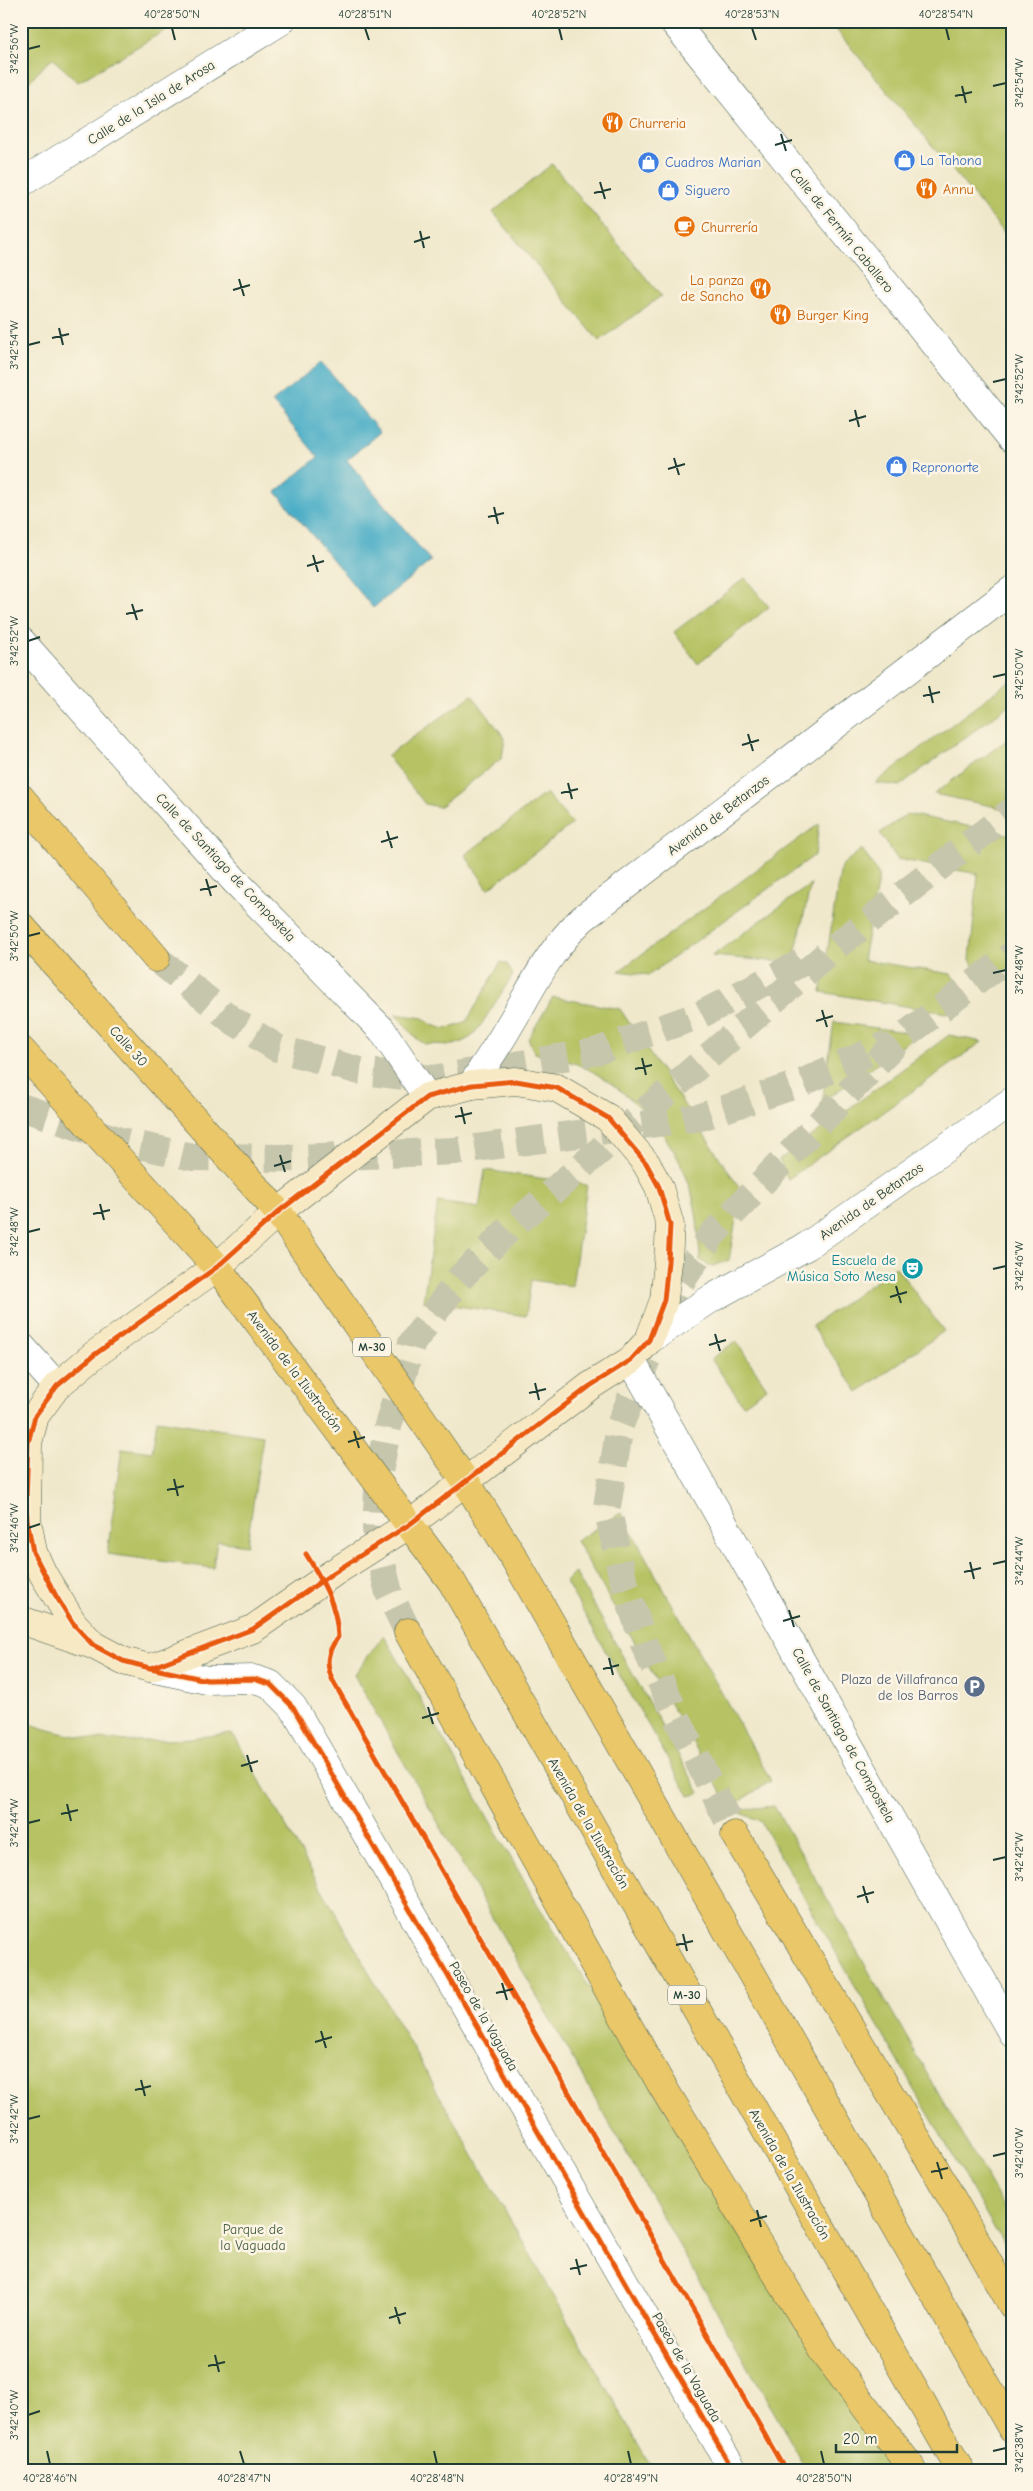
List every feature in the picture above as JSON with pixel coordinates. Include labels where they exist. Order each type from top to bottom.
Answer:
[{"type":"highway","points":[[21,798],[156,958],[21,811]]},
{"type":"highway","name":"Calle 30","points":[[21,926],[278,1212]]},
{"type":"highway","name":"Avenida de la Ilustración","points":[[21,1050],[217,1267],[452,1582],[960,2470]]},
{"type":"highway","name":"M-30","points":[[278,1212],[466,1482],[514,1558],[1012,2429]]},
{"type":"highway","points":[[408,1632],[661,2084],[826,2355],[913,2470]]},
{"type":"highway","points":[[735,1836],[934,2167],[1012,2306]]},
{"type":"street","name":"Calle de la Isla de Arosa","points":[[21,183],[281,21]]},
{"type":"street","name":"Calle de Fermín Caballero","points":[[673,21],[1012,439]]},
{"type":"street","name":"Avenida de Betanzos","points":[[472,1085],[509,1026],[540,968],[566,935],[582,919],[1012,590]]},
{"type":"street","name":"Calle de Santiago de Compostela","points":[[21,641],[235,880],[382,1030],[426,1097]]},
{"type":"street","points":[[21,1620],[92,1645],[123,1662],[150,1668],[253,1629],[410,1524],[640,1350],[664,1300],[670,1226],[659,1187],[646,1163],[608,1118],[557,1088],[516,1082],[472,1085],[426,1097],[278,1212],[217,1267],[94,1355],[57,1386],[35,1416],[25,1447],[27,1519],[33,1552],[56,1596],[73,1623],[92,1645]]},
{"type":"street","name":"Avenida de Betanzos","points":[[640,1350],[712,1298],[807,1246],[1012,1101]]},
{"type":"street","points":[[21,1346],[57,1386]]},
{"type":"street","name":"Calle de Santiago de Compostela","points":[[640,1350],[1012,2033]]},
{"type":"street","name":"Paseo de la Vaguada","points":[[150,1668],[207,1680],[254,1679],[270,1684],[293,1707],[733,2470]]},
{"type":"green space","points":[[21,21],[181,21],[78,82],[52,58],[21,90]]},
{"type":"green space","points":[[829,21],[1012,21],[1012,242]]},
{"type":"green space","points":[[552,164],[661,296],[599,341],[493,212]]},
{"type":"green space","points":[[745,578],[769,607],[698,664],[674,632]]},
{"type":"green space","points":[[1012,679],[1012,703],[899,786],[875,783]]},
{"type":"green space","points":[[472,695],[505,738],[502,758],[439,807],[425,804],[387,756]]},
{"type":"green space","points":[[1012,736],[1012,765],[1006,809],[934,794]]},
{"type":"green space","points":[[546,793],[572,824],[488,889],[465,855]]},
{"type":"green space","points":[[907,814],[1012,835],[1012,966],[986,984],[970,960],[978,874],[897,859],[880,833]]},
{"type":"green space","points":[[819,824],[815,855],[649,975],[619,971]]},
{"type":"green space","points":[[862,849],[879,875],[863,960],[951,974],[969,998],[946,1013],[821,992],[841,866]]},
{"type":"green space","points":[[811,884],[793,963],[712,956]]},
{"type":"green space","points":[[501,962],[507,964],[513,975],[481,1025],[471,1037],[464,1041],[454,1045],[425,1044],[417,1039],[395,1014],[423,1018],[432,1025],[445,1029],[460,1025],[467,1021]]},
{"type":"green space","points":[[553,997],[620,1009],[741,1190],[729,1260],[710,1267],[700,1260],[694,1203],[688,1182],[668,1141],[654,1123],[621,1091],[603,1078],[584,1067],[535,1053],[528,1039]]},
{"type":"green space","points":[[834,1022],[919,1034],[822,1102]]},
{"type":"green space","points":[[949,1035],[982,1042],[788,1179],[779,1160]]},
{"type":"green space","points":[[485,1170],[587,1185],[572,1286],[531,1280],[526,1316],[423,1301],[438,1202],[479,1208]]},
{"type":"green space","points":[[896,1267],[944,1331],[858,1392],[812,1326]]},
{"type":"green space","points":[[736,1341],[767,1388],[743,1405],[711,1359]]},
{"type":"green space","points":[[157,1420],[263,1436],[247,1545],[217,1541],[213,1568],[107,1554],[122,1448],[152,1452]]},
{"type":"green space","points":[[621,1513],[771,1781],[730,1807],[576,1541]]},
{"type":"green space","points":[[575,1572],[700,1793],[689,1796],[566,1582]]},
{"type":"green space","points":[[384,1635],[536,1902],[894,2470],[807,2470],[354,1675]]},
{"type":"green space","name":"Parque de la Vaguada","points":[[21,1720],[46,1729],[98,1739],[151,1741],[230,1733],[235,1737],[653,2470],[21,2470]]},
{"type":"green space","points":[[774,1806],[1012,2221],[1012,2259],[761,1822],[737,1810]]},
{"type":"water","points":[[321,362],[380,432],[347,460],[431,561],[373,608],[276,492],[318,457],[272,402]]},
{"type":"tunnel","points":[[408,1632],[389,1593],[376,1529],[379,1472],[388,1426],[412,1343],[460,1278],[508,1230],[840,943],[1012,811]]},
{"type":"tunnel","points":[[664,1319],[676,1290],[711,1236],[900,1039],[1012,955]]},
{"type":"tunnel","points":[[156,958],[232,1020],[277,1048],[360,1071],[432,1079],[594,1052],[700,1015],[801,963]]},
{"type":"tunnel","points":[[21,1107],[120,1141],[193,1157],[297,1158],[455,1151],[701,1117],[801,1083],[888,1044]]},
{"type":"tunnel","points":[[647,1359],[620,1425],[607,1507],[622,1575],[644,1644],[677,1718],[735,1835]]},
{"type":"cycle path","points":[[150,1668],[253,1629],[333,1573],[410,1524],[590,1386],[631,1360],[649,1340],[664,1300],[670,1225],[659,1187],[646,1163],[608,1118],[557,1088],[516,1081],[472,1085],[427,1097],[278,1212],[217,1267],[94,1355],[57,1386],[35,1416],[28,1443],[27,1519],[33,1552],[56,1596],[73,1623],[93,1645],[123,1661],[150,1668],[207,1680],[254,1679],[270,1684],[293,1707],[733,2470]]},
{"type":"cycle path","points":[[306,1554],[328,1593],[335,1614],[338,1637],[331,1648],[328,1658],[330,1675],[333,1681],[785,2470]]},
{"type":"place","name":"Churreria","points":[[613,123]]},
{"type":"place","name":"La Tahona","points":[[904,160]]},
{"type":"place","name":"Cuadros Marian","points":[[649,162]]},
{"type":"place","name":"Annu","points":[[927,189]]},
{"type":"place","name":"Siguero","points":[[669,190]]},
{"type":"place","name":"Churrería","points":[[685,227]]},
{"type":"place","name":"La panza de Sancho","points":[[760,288]]},
{"type":"place","name":"Burger King","points":[[781,315]]},
{"type":"place","name":"Repronorte","points":[[896,467]]},
{"type":"place","name":"Escuela de Música Soto Mesa","points":[[912,1268]]},
{"type":"place","name":"Plaza de Villafranca de los Barros","points":[[974,1687]]}]
